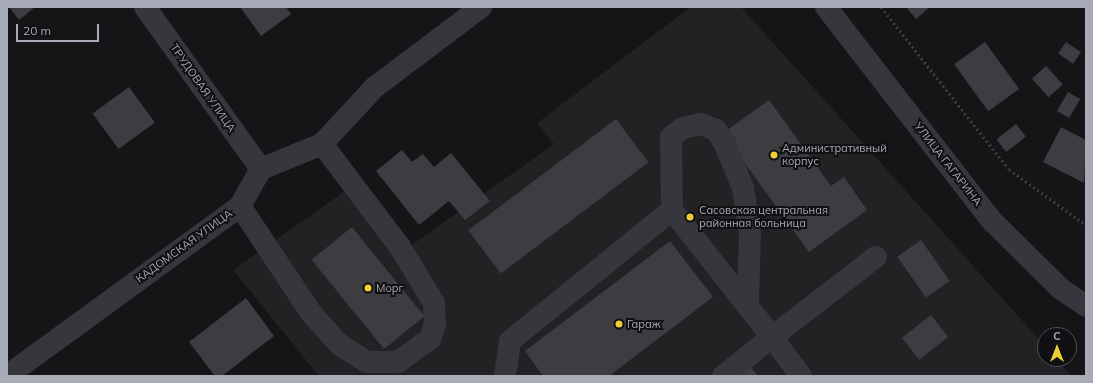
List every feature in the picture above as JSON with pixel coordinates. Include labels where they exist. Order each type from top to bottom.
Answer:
[{"type":"street","name":"ТРУДОВАЯ УЛИЦА","points":[[145,7],[260,169]]},
{"type":"street","points":[[260,169],[322,144],[375,87],[480,7]]},
{"type":"street","name":"УЛИЦА ГАГАРИНА","points":[[826,7],[993,222],[1061,289],[1086,306]]},
{"type":"street","points":[[748,305],[750,233],[743,188],[725,144],[716,130],[701,124],[682,128],[671,136],[672,210],[748,305],[802,376]]},
{"type":"street","points":[[240,206],[312,313],[339,344],[367,362],[398,362],[430,339],[435,324],[434,303],[400,247],[322,144]]},
{"type":"street","name":"КАДОМСКАЯ УЛИЦА","points":[[7,376],[240,206],[260,169]]},
{"type":"street","points":[[505,376],[510,341],[672,210]]},
{"type":"street","points":[[723,376],[876,257]]},
{"type":"path","points":[[882,7],[1009,170],[1086,225]]},
{"type":"shaded area","name":"Сасовская центральная районная больница","points":[[691,7],[741,7],[1037,337],[1037,367],[1063,367],[1071,376],[319,376],[233,270],[355,184],[406,249],[554,144],[537,123]]},
{"type":"building","points":[[9,7],[35,7],[19,20]]},
{"type":"building","points":[[240,7],[286,7],[291,14],[261,36]]},
{"type":"building","points":[[906,7],[930,7],[916,19]]},
{"type":"building","points":[[985,42],[1019,89],[988,111],[954,64]]},
{"type":"building","points":[[1066,42],[1081,52],[1073,64],[1058,54]]},
{"type":"building","points":[[1046,66],[1063,85],[1049,97],[1032,79]]},
{"type":"building","points":[[129,87],[155,123],[118,149],[93,113]]},
{"type":"building","points":[[1068,92],[1080,99],[1069,118],[1057,111]]},
{"type":"building","name":"Административный корпус","points":[[769,100],[831,186],[844,177],[867,210],[809,252],[723,133]]},
{"type":"building","points":[[616,119],[648,162],[501,273],[468,230]]},
{"type":"building","points":[[1016,124],[1026,137],[1006,152],[996,139]]},
{"type":"building","points":[[1061,127],[1086,140],[1084,183],[1043,162]]},
{"type":"building","points":[[402,150],[412,162],[423,154],[434,167],[451,153],[490,201],[465,220],[449,201],[419,225],[376,171]]},
{"type":"building","name":"Морг","points":[[352,227],[424,316],[384,349],[312,260]]},
{"type":"building","points":[[921,240],[950,281],[926,298],[897,257]]},
{"type":"building","name":"Гараж","points":[[670,241],[713,297],[609,376],[543,376],[525,351]]},
{"type":"building","points":[[246,298],[274,336],[222,376],[215,376],[189,342]]},
{"type":"building","points":[[931,315],[948,337],[919,360],[902,338]]},
{"type":"building","points":[[751,367],[758,376],[739,376]]},
{"type":"place","name":"Административный корпус","points":[[774,155]]},
{"type":"place","name":"Сасовская центральная районная больница","points":[[690,217]]},
{"type":"place","name":"Морг","points":[[368,288]]},
{"type":"place","name":"Гараж","points":[[619,324]]}]
